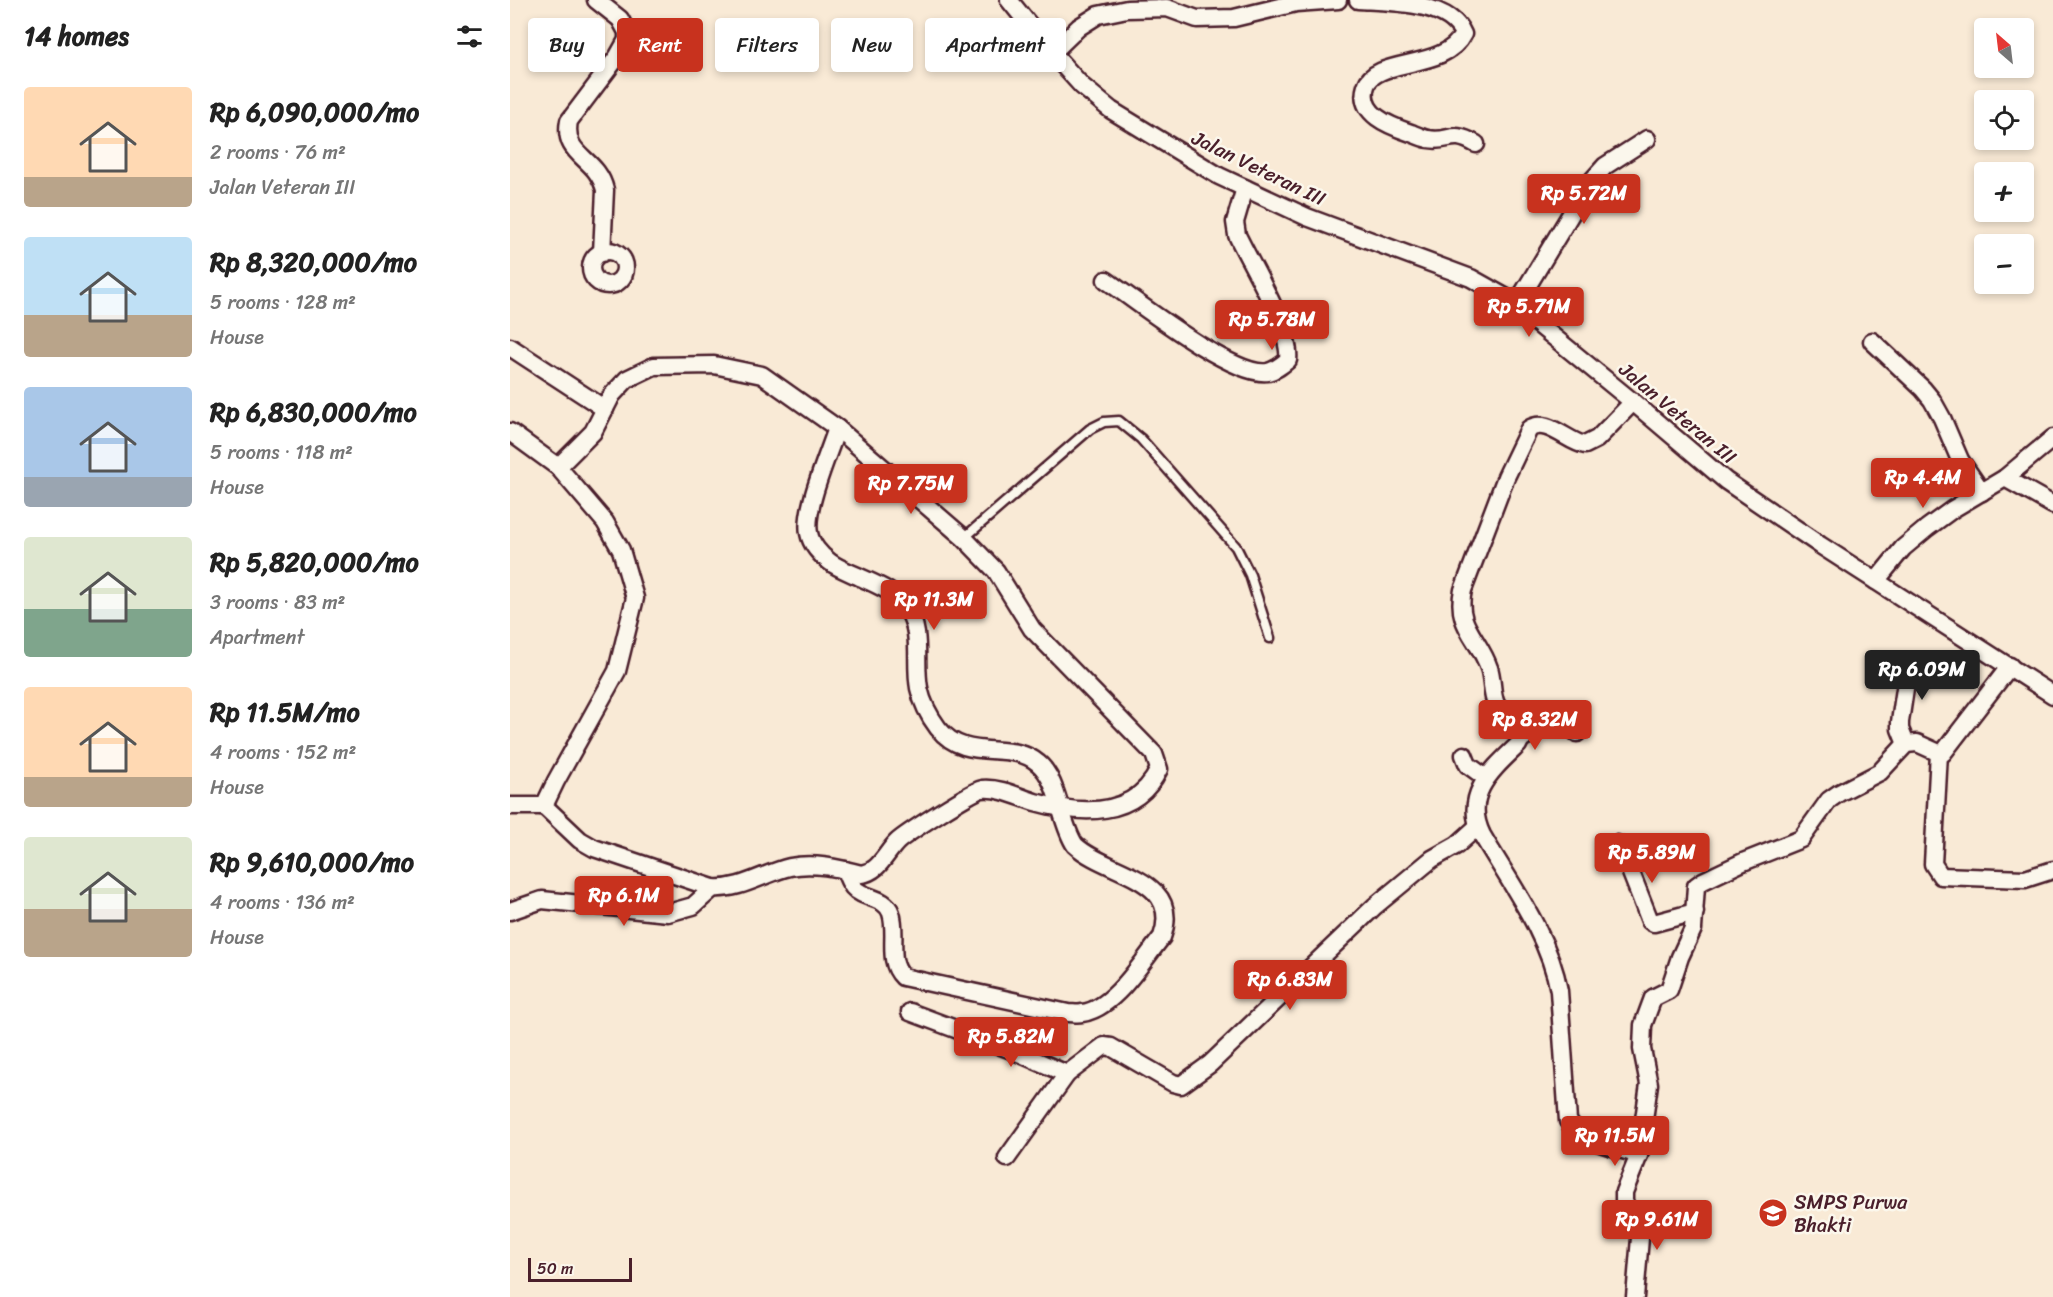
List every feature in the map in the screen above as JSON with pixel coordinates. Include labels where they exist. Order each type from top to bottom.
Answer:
[{"type":"street","points":[[596,0],[620,19],[627,32],[627,40],[618,56],[568,121],[567,133],[570,145],[594,168],[603,183],[605,190],[602,253]]},
{"type":"street","name":"Jalan Veteran III","points":[[1009,0],[1024,18]]},
{"type":"street","points":[[1066,40],[1079,27],[1098,15],[1127,9],[1167,8],[1197,19],[1234,18],[1296,3],[1338,0]]},
{"type":"street","points":[[1358,0],[1428,8],[1451,19],[1459,26],[1463,34],[1450,50],[1434,57],[1373,74],[1367,82],[1364,96],[1369,109],[1377,118],[1391,126],[1428,139],[1462,135],[1476,144]]},
{"type":"street","name":"Jalan Veteran III","points":[[1066,68],[1082,86],[1111,110],[1180,154],[1307,217],[1471,278],[1516,305],[1726,481],[2053,695]]},
{"type":"street","points":[[1516,305],[1589,184],[1605,166],[1647,139]]},
{"type":"street","points":[[1106,280],[1195,343],[1236,364],[1256,372],[1268,372],[1280,367],[1288,360],[1290,349],[1275,312],[1237,235],[1235,222],[1245,188]]},
{"type":"street","points":[[1872,341],[1932,400],[1960,460],[1982,492]]},
{"type":"street","points":[[510,347],[605,409]]},
{"type":"street","points":[[510,806],[544,806],[580,840],[594,848],[713,888],[726,889],[789,867],[806,864],[861,874],[868,873],[876,868],[904,835],[948,809],[971,792],[982,789],[1002,791],[1062,808],[1096,810],[1113,808],[1129,802],[1145,791],[1159,769],[1154,754],[1032,629],[996,571],[964,537],[837,428],[762,375],[714,365],[654,366],[627,379],[612,395],[593,432],[558,467]]},
{"type":"street","points":[[1521,739],[1520,734],[1496,704],[1486,658],[1467,630],[1461,611],[1462,590],[1506,477],[1529,429],[1540,424],[1572,441],[1585,445],[1597,439],[1634,402]]},
{"type":"street","points":[[837,428],[811,507],[808,532],[812,543],[830,562],[891,593],[906,607],[916,627],[921,695],[931,718],[940,730],[962,747],[1015,753],[1037,762],[1049,777],[1075,845],[1114,869],[1146,883],[1164,903],[1165,927],[1162,937],[1115,996],[1101,1006],[1084,1013],[1068,1013],[903,977],[894,963],[895,931],[891,912],[885,904],[854,889],[846,870]]},
{"type":"street","points":[[510,432],[558,467],[605,522],[621,550],[635,598],[617,671],[556,780],[544,806]]},
{"type":"street","points":[[1876,581],[1903,548],[1927,528],[1953,509],[2005,478],[2053,438]]},
{"type":"street","points":[[2005,478],[2053,505]]},
{"type":"street","points":[[1906,744],[1900,729],[1900,722],[1909,662]]},
{"type":"street","points":[[1939,753],[1947,748],[2010,666]]},
{"type":"street","points":[[1578,733],[1562,718],[1521,739],[1486,778],[1475,811],[1478,826],[1544,941],[1555,970],[1559,991],[1568,1121],[1573,1130],[1582,1135],[1639,1155]]},
{"type":"street","points":[[1635,1297],[1640,1238],[1637,1224],[1624,1202],[1624,1192],[1639,1155],[1649,1084],[1642,1049],[1643,1025],[1653,998],[1670,990],[1680,957],[1693,929],[1696,886],[1743,862],[1801,839],[1829,800],[1880,772],[1906,744],[1917,743],[1939,753]]},
{"type":"street","points":[[1939,753],[1933,864],[1941,876],[2025,879],[2053,870]]},
{"type":"street","points":[[1464,755],[1468,765],[1486,778]]},
{"type":"street","points":[[1007,1158],[1067,1074],[1104,1046],[1111,1047],[1173,1083],[1181,1085],[1190,1080],[1210,1064],[1375,906],[1432,859],[1457,845],[1478,826]]},
{"type":"street","points":[[1617,844],[1624,855],[1650,921],[1654,923],[1695,912]]},
{"type":"street","points":[[510,911],[542,900],[668,913],[693,906],[713,888]]},
{"type":"street","points":[[910,1012],[1014,1051],[1067,1074]]},
{"type":"lane","points":[[964,537],[1090,429],[1104,422],[1119,421],[1141,439],[1236,547],[1250,575],[1270,638]]},
{"type":"place","name":"SMPS Purwa Bhakti","points":[[1773,1213]]}]
